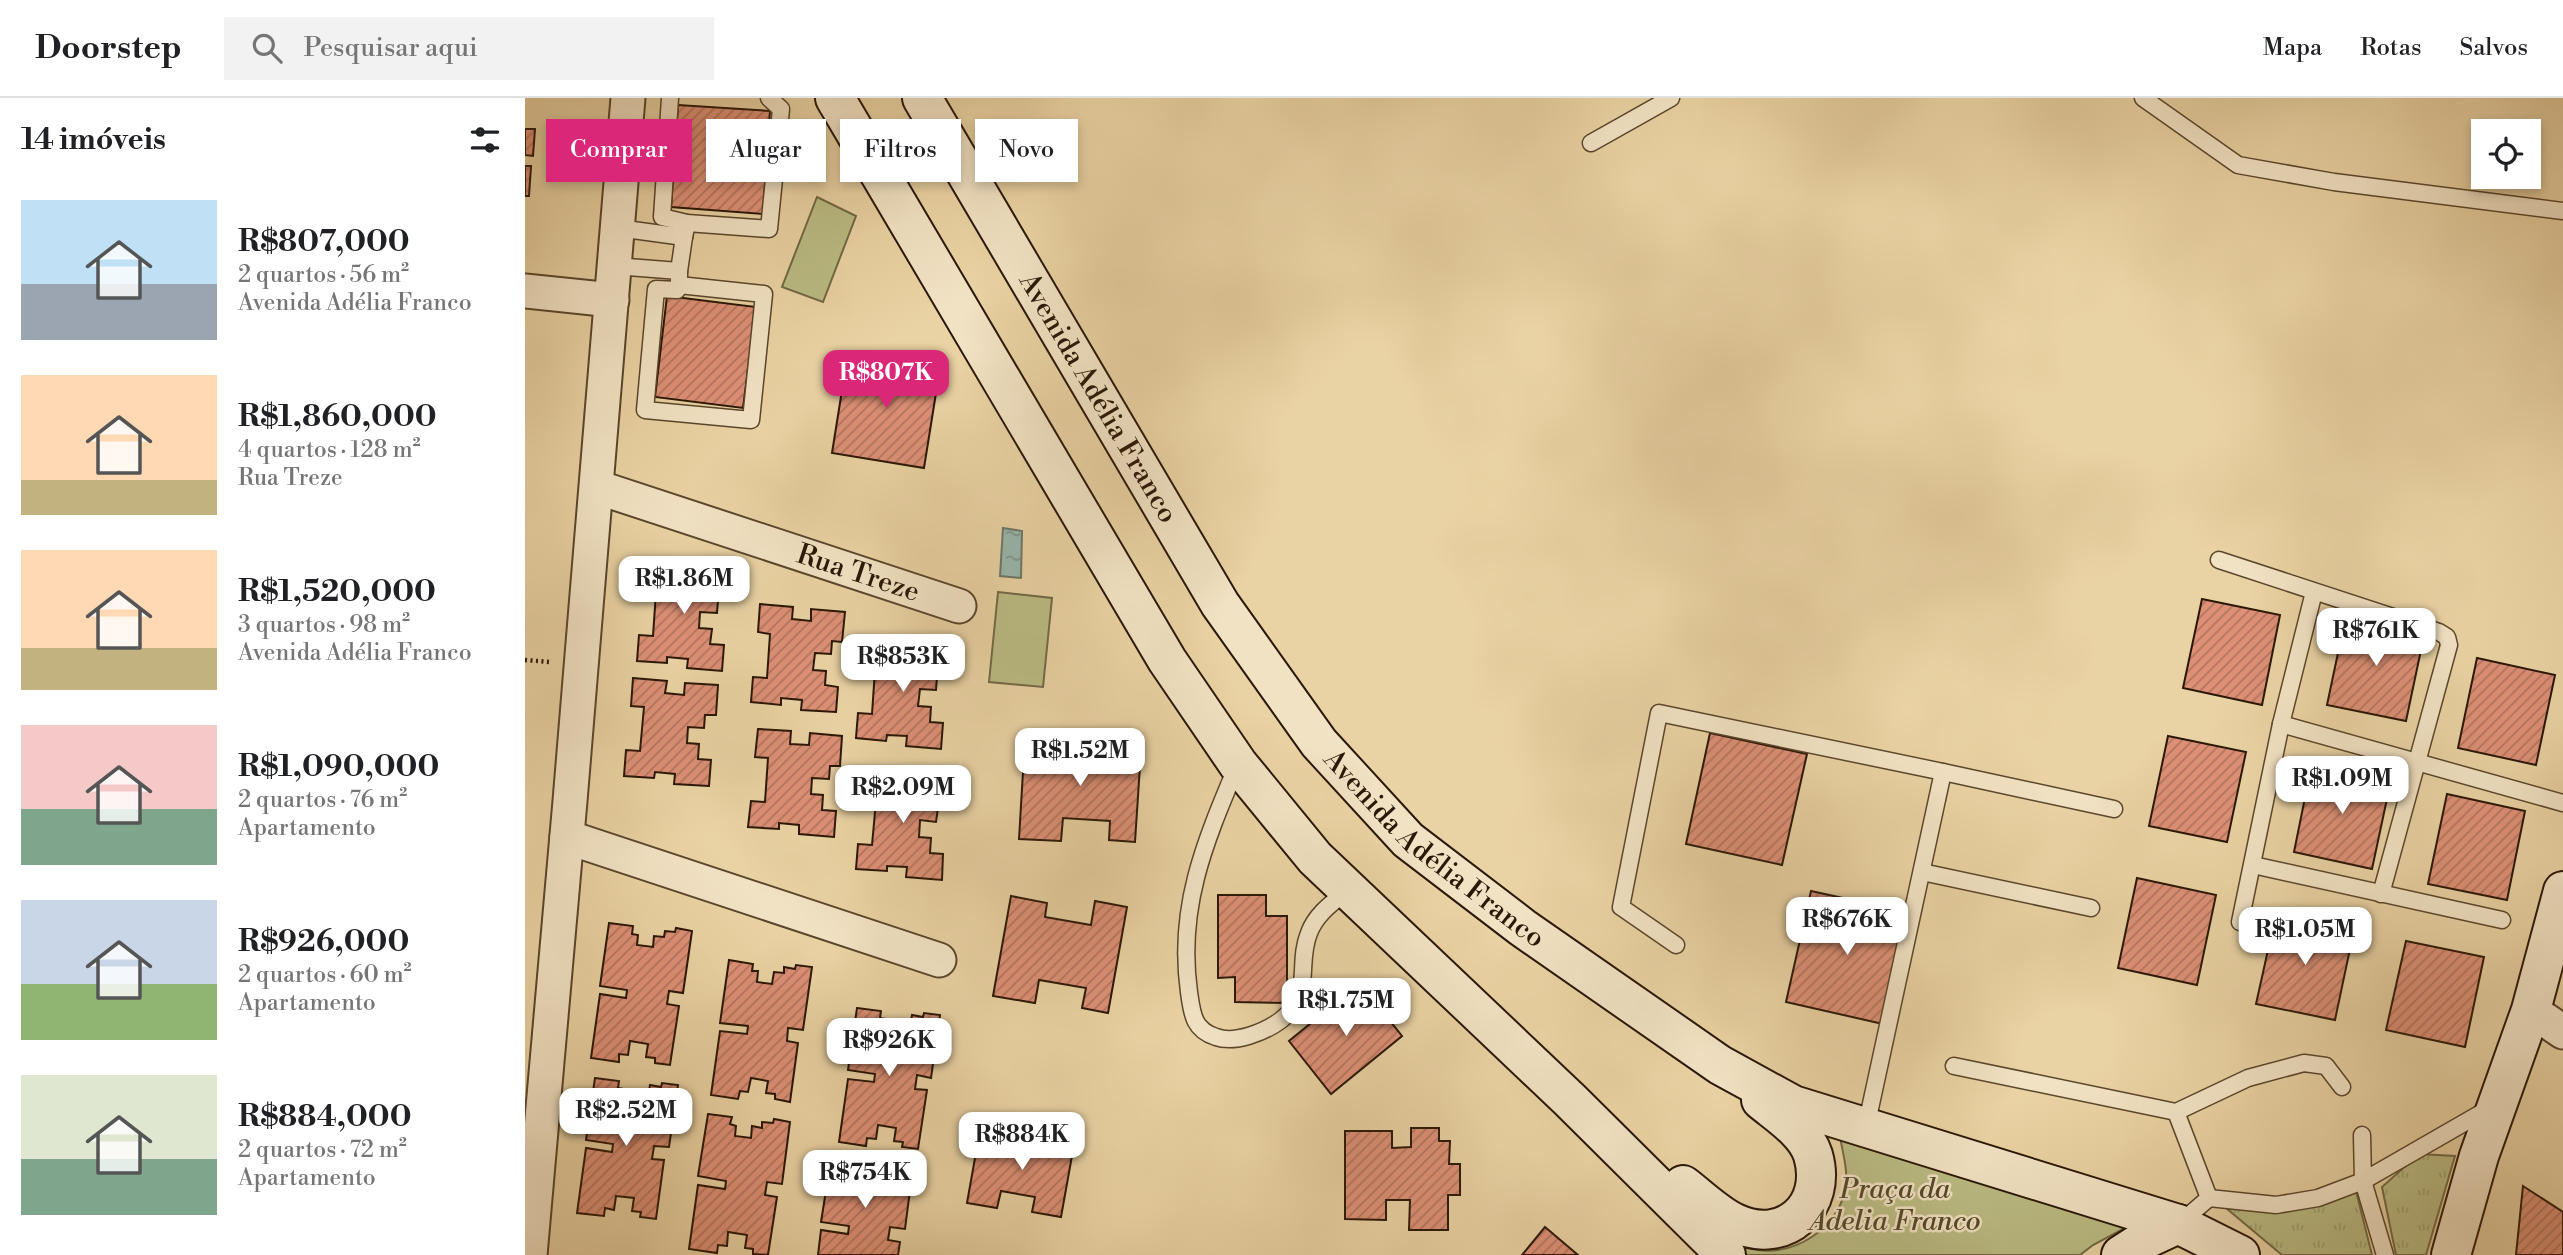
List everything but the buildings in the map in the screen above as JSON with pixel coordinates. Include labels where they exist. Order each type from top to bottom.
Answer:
[{"type":"main road","points":[[835,98],[1167,660],[1238,764],[1315,858],[1570,1100],[1726,1255]]},
{"type":"main road","name":"Avenida Adélia Franco","points":[[922,98],[1220,604],[1319,743],[1408,840],[1525,919],[1720,1065],[1793,1105],[2178,1224],[2240,1255]]},
{"type":"main road","points":[[2451,1255],[2479,1156],[2531,1010],[2563,891]]},
{"type":"main road","points":[[1570,1100],[1734,1223],[1757,1230],[1778,1230],[1796,1221],[1809,1204],[1816,1177],[1812,1153],[1796,1130],[1720,1065]]},
{"type":"main road","points":[[2121,1255],[2146,1239],[2178,1224]]},
{"type":"street","points":[[530,1255],[628,98]]},
{"type":"street","points":[[525,291],[612,300]]},
{"type":"street","name":"Rua Treze","points":[[597,487],[959,606]]},
{"type":"street","points":[[567,837],[939,960]]},
{"type":"street","points":[[2531,1010],[2563,1032]]},
{"type":"lane","points":[[670,98],[662,217],[685,230]]},
{"type":"lane","points":[[618,228],[769,229],[781,109],[769,98]]},
{"type":"lane","points":[[1591,143],[1671,98]]},
{"type":"lane","points":[[2143,98],[2238,165],[2334,183],[2563,211]]},
{"type":"lane","points":[[615,266],[679,278],[764,294],[751,420],[645,410],[656,289],[677,290],[679,278],[685,230]]},
{"type":"lane","points":[[2219,560],[2439,632],[2447,637],[2449,645],[2419,762],[2381,894]]},
{"type":"lane","points":[[2240,922],[2281,724],[2313,592]]},
{"type":"lane","points":[[1676,945],[1621,907],[1659,713],[2113,809]]},
{"type":"lane","points":[[2281,724],[2563,803]]},
{"type":"lane","points":[[1238,764],[1203,848],[1189,905],[1185,965],[1193,1020],[1207,1035],[1225,1040],[1244,1037],[1278,1022],[1292,1010],[1300,998],[1307,935],[1322,912],[1348,890]]},
{"type":"lane","points":[[1865,1127],[1943,772]]},
{"type":"lane","points":[[2253,865],[2502,920]]},
{"type":"lane","points":[[1922,873],[2091,908]]},
{"type":"lane","points":[[1954,1066],[2176,1112],[2248,1078],[2304,1063],[2326,1066],[2342,1087]]},
{"type":"lane","points":[[2178,1224],[2209,1198],[2276,1205],[2318,1198],[2363,1181],[2498,1103]]},
{"type":"lane","points":[[2176,1112],[2209,1198]]},
{"type":"lane","points":[[2362,1135],[2363,1181],[2385,1255]]},
{"type":"green space","points":[[817,197],[856,216],[823,302],[782,287]]},
{"type":"green space","points":[[998,592],[1052,598],[1043,687],[989,682]]},
{"type":"green space","name":"Praça da Adelia Franco","points":[[1840,1137],[2125,1228],[2080,1255],[1741,1255],[1721,1238],[1758,1250],[1773,1250],[1800,1243],[1824,1227],[1833,1217],[1845,1191],[1846,1171]]},
{"type":"green space","points":[[2419,1154],[2455,1156],[2426,1255],[2396,1255],[2382,1187]]},
{"type":"green space","points":[[2356,1191],[2372,1255],[2282,1255],[2226,1208],[2268,1212]]},
{"type":"water","points":[[1003,528],[1022,531],[1021,578],[1000,576]]}]
